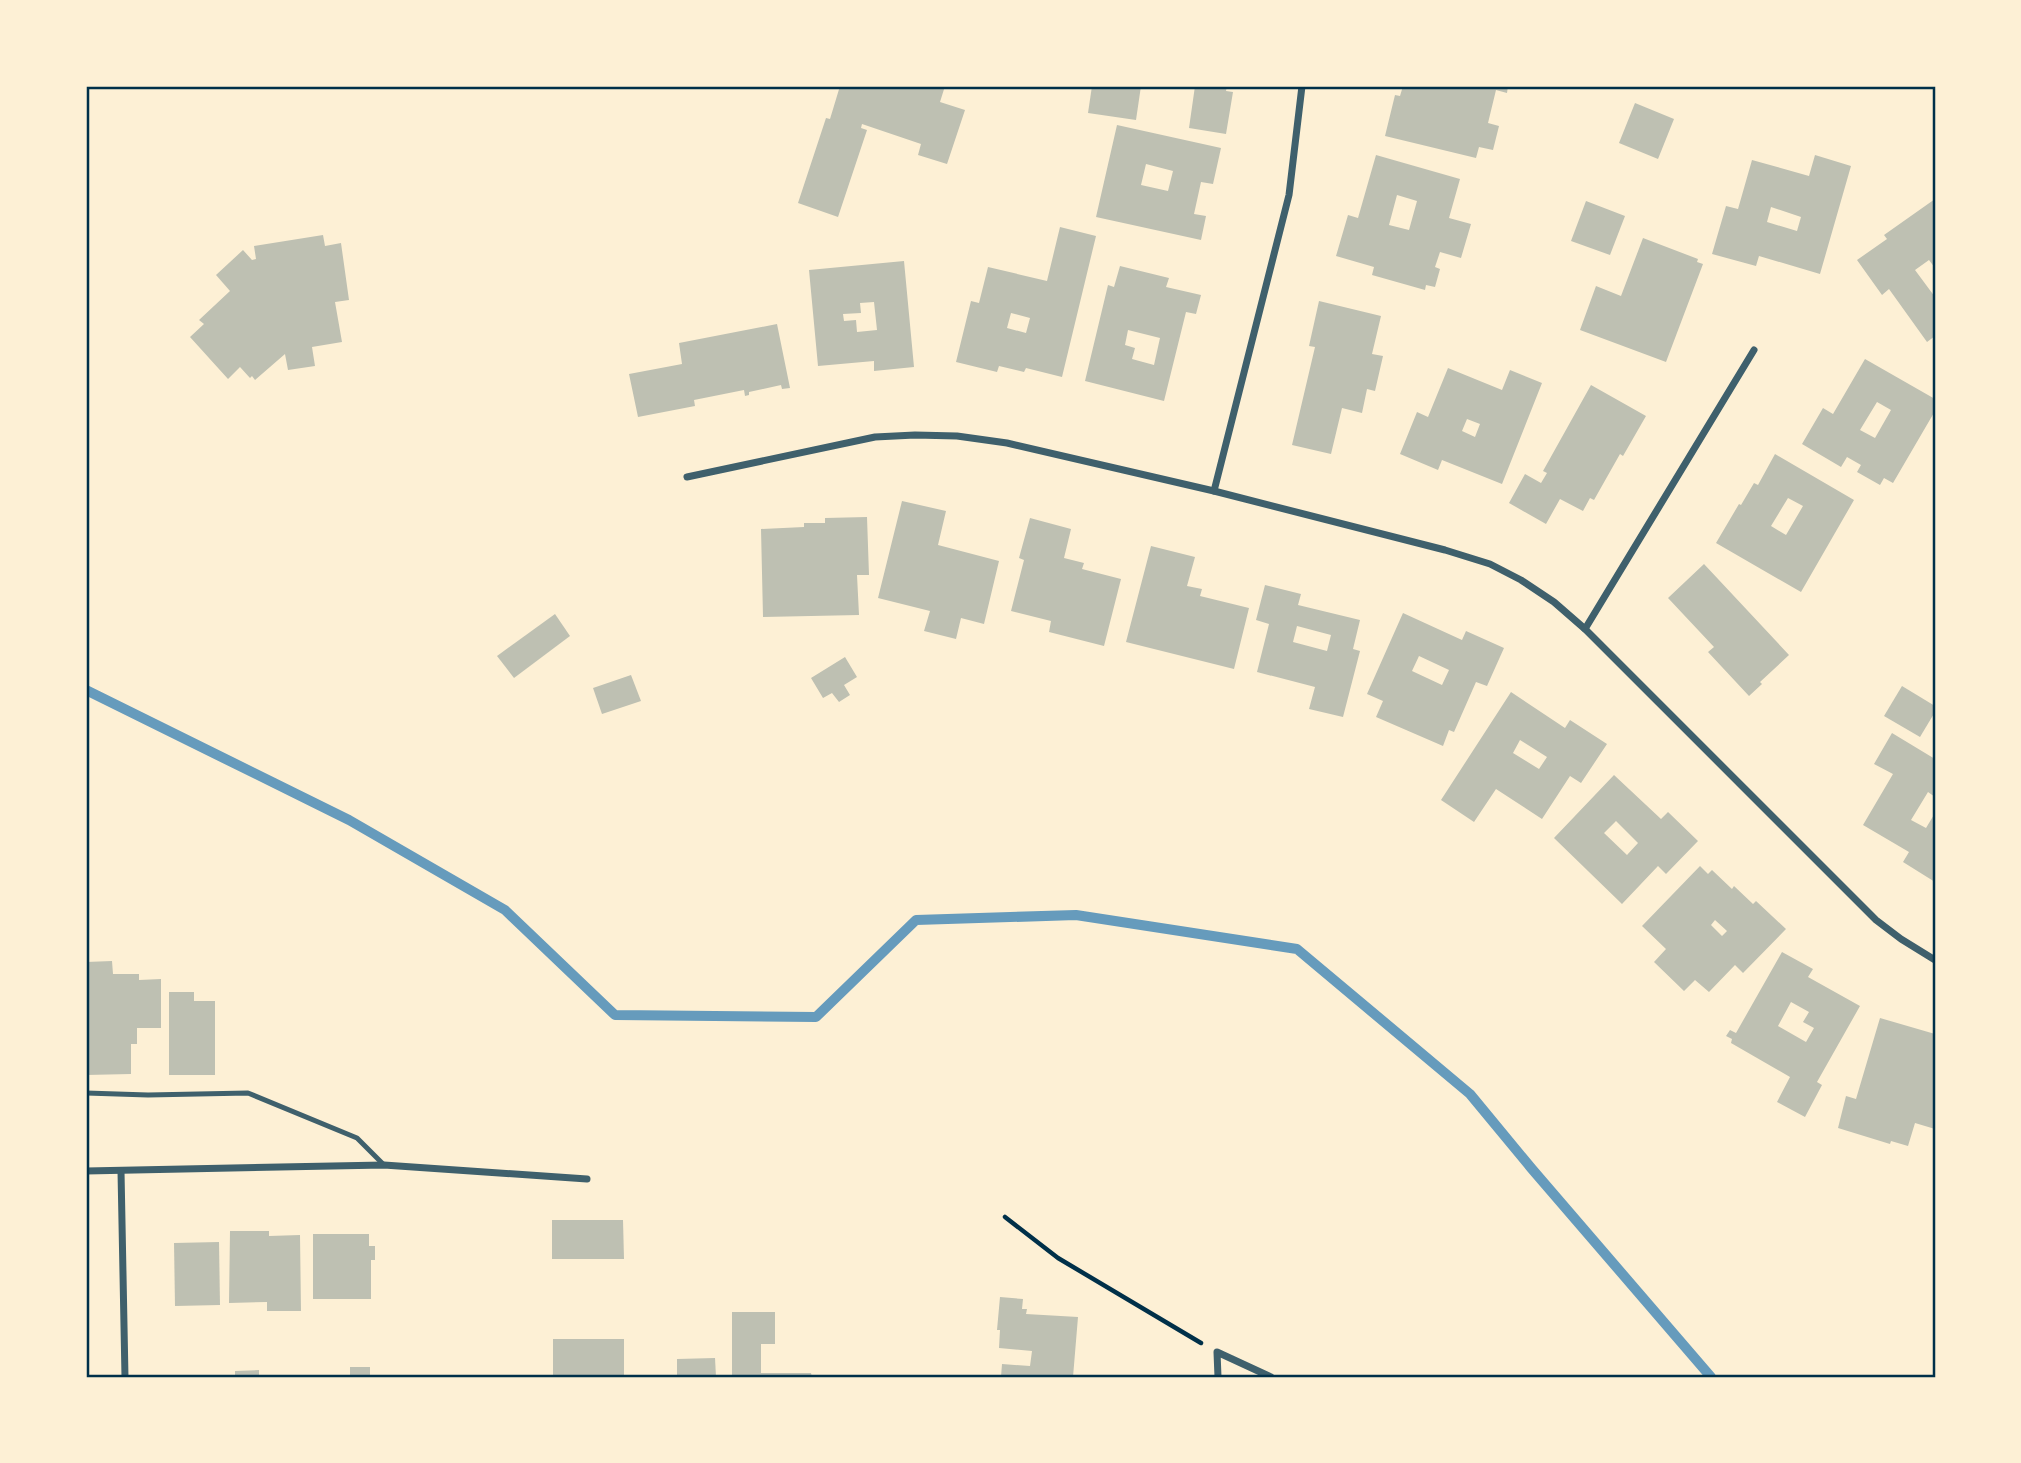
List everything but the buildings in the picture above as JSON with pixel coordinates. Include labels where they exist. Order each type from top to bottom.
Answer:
[{"type":"street","points":[[1214,491],[1289,195],[1302,86]]},
{"type":"street","points":[[1585,629],[1754,351]]},
{"type":"street","points":[[687,477],[875,438],[957,436],[1007,443],[1214,491],[1490,564],[1554,602],[1585,629],[1876,920],[1901,940],[1935,960]]},
{"type":"street","points":[[86,1171],[384,1165],[587,1179]]},
{"type":"street","points":[[121,1171],[125,1377]]},
{"type":"street","points":[[1219,1377],[1217,1352],[1271,1377]]},
{"type":"lane","points":[[86,1093],[248,1093],[357,1138],[384,1165]]},
{"type":"path","points":[[1005,1217],[1058,1258],[1217,1352]]},
{"type":"waterway","points":[[86,690],[349,820],[505,910],[615,1015],[816,1017],[916,920],[1076,915],[1297,949],[1470,1094],[1711,1377]]}]
